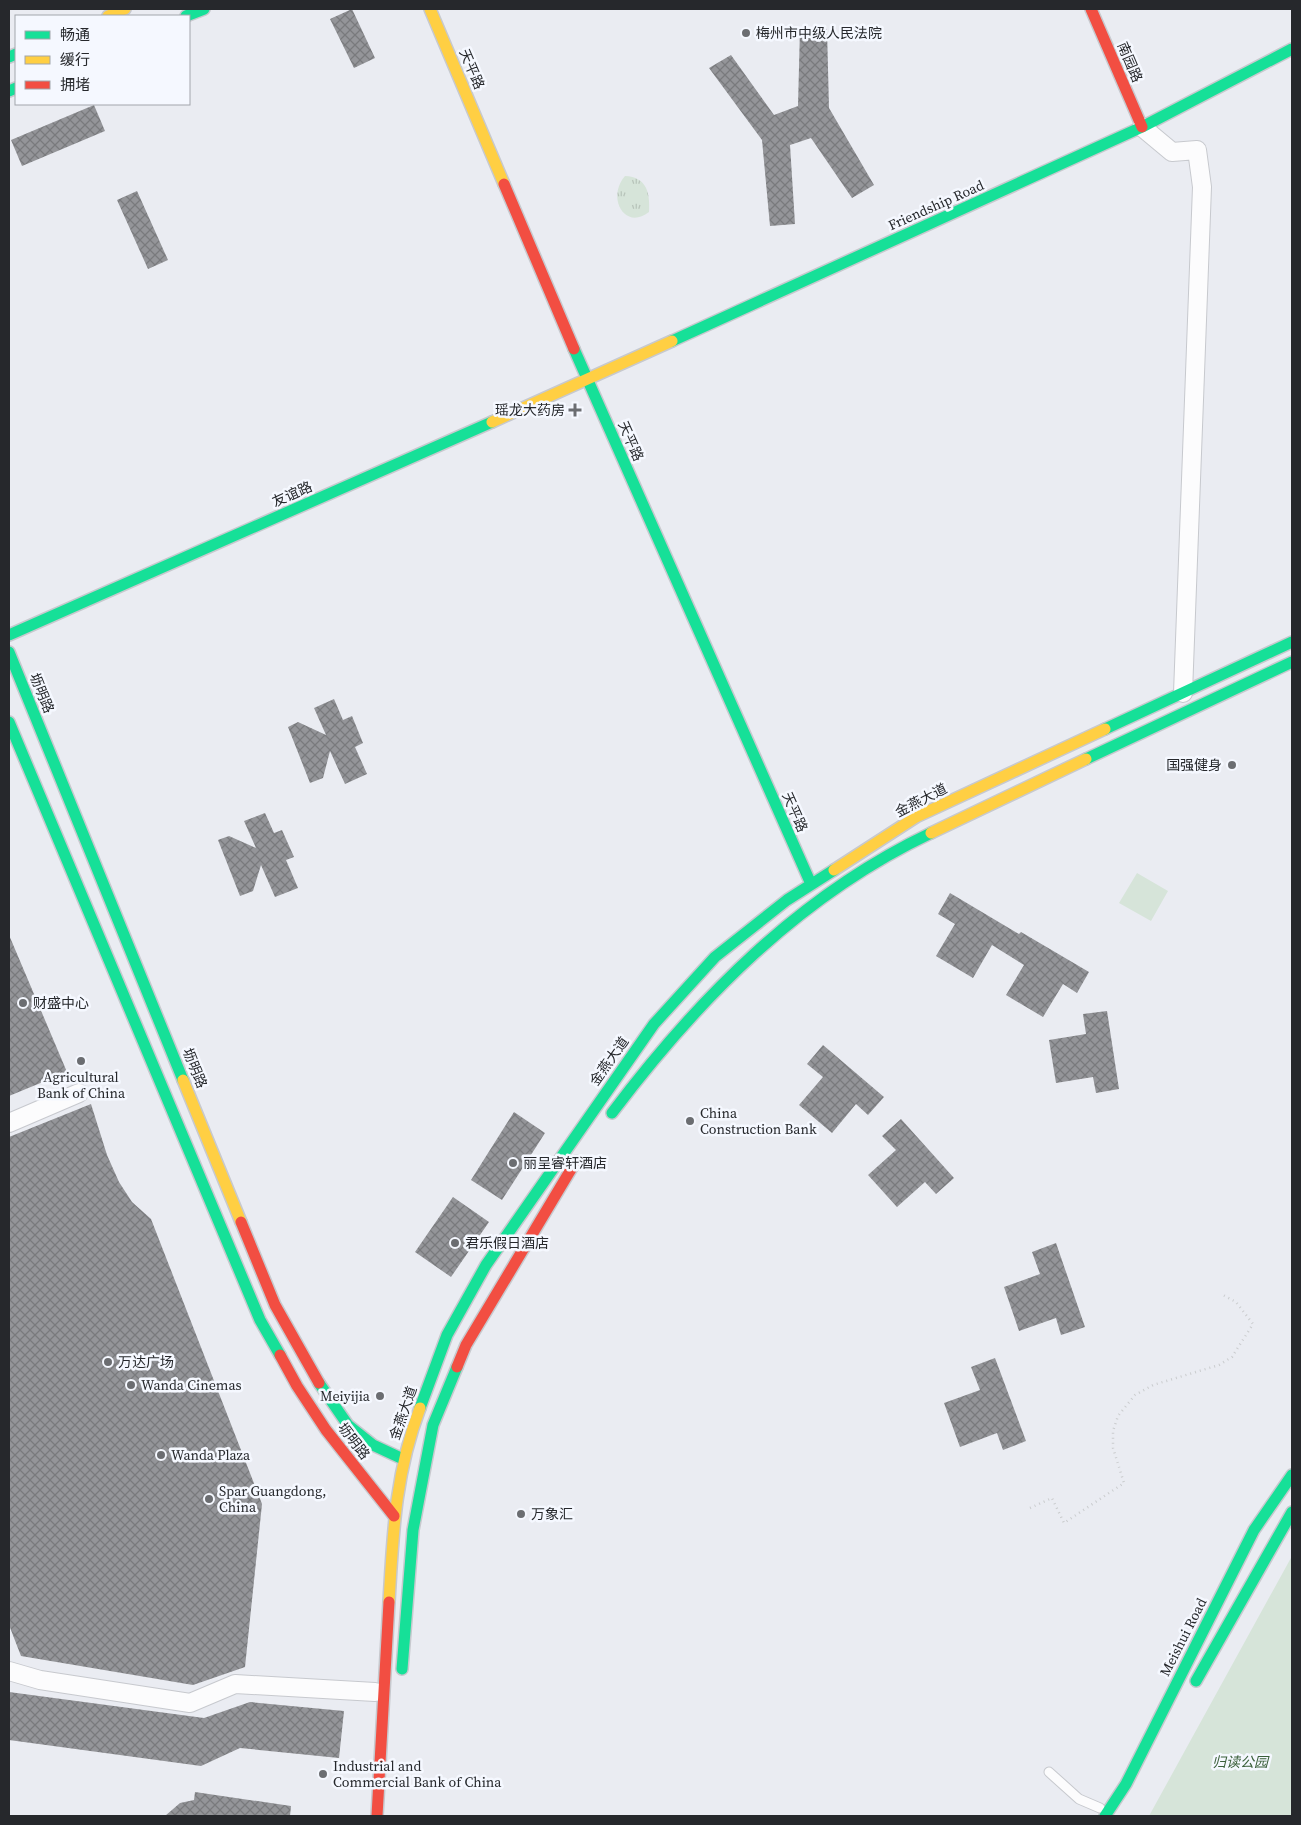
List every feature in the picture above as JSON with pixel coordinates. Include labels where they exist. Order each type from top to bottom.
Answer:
[{"type":"main road","points":[[189,15],[204,9]]},
{"type":"main road","name":"天平路","points":[[430,9],[587,380],[811,884]]},
{"type":"main road","name":"南园路","points":[[1091,9],[1142,127]]},
{"type":"main road","name":"Friendship Road","points":[[587,380],[1142,127],[1292,48]]},
{"type":"main road","name":"友谊路","points":[[9,635],[587,380]]},
{"type":"main road","name":"金燕大道","points":[[377,1816],[394,1516],[403,1460],[415,1420],[447,1336],[486,1265],[654,1024],[715,957],[787,900],[916,817],[1292,642]]},
{"type":"main road","name":"坜明路","points":[[9,652],[275,1304],[312,1372],[348,1425],[373,1445],[403,1460]]},
{"type":"main road","points":[[602,1125],[632,1086],[699,1007],[792,920],[838,887],[898,848],[1292,662]]},
{"type":"main road","name":"坜明路","points":[[9,722],[260,1320],[297,1386],[326,1430],[394,1516]]},
{"type":"main road","points":[[401,1684],[413,1530],[433,1425],[466,1345],[585,1149]]},
{"type":"main road","name":"Meishui Road","points":[[1102,1812],[1126,1784],[1254,1530],[1292,1475]]},
{"type":"main road","points":[[1192,1688],[1292,1512]]},
{"type":"street","points":[[1142,127],[1172,152],[1197,150],[1202,187],[1183,693]]},
{"type":"street","points":[[9,1123],[80,1093]]},
{"type":"street","points":[[9,1671],[40,1680],[190,1703],[235,1684],[375,1692]]},
{"type":"lane","points":[[1049,1772],[1079,1798],[1102,1812]]},
{"type":"path","points":[[1030,1508],[1052,1498],[1064,1524],[1124,1483],[1113,1448],[1113,1431],[1118,1416],[1126,1406],[1135,1395],[1153,1385],[1219,1365],[1232,1358],[1253,1324],[1236,1302],[1223,1295]]},
{"type":"green space","points":[[625,176],[638,179],[646,187],[649,198],[649,212],[640,217],[626,215],[618,202],[617,194]]},
{"type":"green space","points":[[1137,873],[1168,891],[1151,921],[1119,903]]},
{"type":"green space","name":"归读公园","points":[[1292,1556],[1292,1816],[1149,1816]]},
{"type":"building","points":[[352,9],[375,58],[354,68],[330,19]]},
{"type":"building","points":[[800,28],[827,29],[829,108],[874,185],[852,198],[811,138],[790,145],[795,224],[770,226],[762,140],[709,68],[731,55],[774,115],[798,106]]},
{"type":"building","points":[[94,105],[105,131],[22,166],[11,140]]},
{"type":"building","points":[[137,191],[168,260],[148,269],[117,200]]},
{"type":"building","points":[[334,699],[343,720],[352,716],[363,743],[355,747],[367,774],[345,784],[330,751],[323,778],[310,783],[288,727],[298,722],[326,735],[314,708]]},
{"type":"building","points":[[265,813],[274,833],[282,830],[294,857],[286,860],[298,888],[275,897],[261,865],[253,891],[240,896],[218,840],[229,836],[256,848],[244,821]]},
{"type":"building","points":[[950,893],[1019,934],[1021,932],[1089,972],[1077,993],[1063,984],[1043,1017],[1006,995],[1024,965],[992,945],[973,978],[936,956],[955,924],[938,914]]},
{"type":"building","name":"财盛中心","points":[[9,935],[67,1072],[9,1096]]},
{"type":"building","points":[[1107,1011],[1119,1089],[1096,1093],[1093,1077],[1056,1083],[1049,1040],[1086,1034],[1083,1014]]},
{"type":"building","points":[[823,1045],[884,1097],[868,1115],[856,1104],[832,1133],[799,1105],[823,1077],[807,1064]]},
{"type":"building","name":"万达广场","points":[[91,1104],[107,1155],[119,1182],[132,1202],[151,1219],[262,1504],[245,1667],[193,1685],[21,1656],[9,1625],[9,1137]]},
{"type":"building","points":[[514,1112],[545,1133],[502,1200],[471,1180]]},
{"type":"building","points":[[901,1119],[954,1178],[936,1194],[925,1182],[897,1207],[868,1175],[896,1150],[882,1136]]},
{"type":"building","points":[[453,1197],[489,1222],[451,1277],[415,1252]]},
{"type":"building","points":[[1056,1243],[1085,1327],[1061,1335],[1056,1318],[1019,1331],[1004,1287],[1040,1274],[1032,1252]]},
{"type":"building","points":[[995,1358],[1026,1441],[1003,1450],[997,1433],[960,1447],[944,1403],[980,1390],[971,1367]]},
{"type":"building","points":[[9,1692],[204,1718],[250,1702],[344,1711],[339,1758],[240,1748],[201,1766],[9,1740]]},
{"type":"building","points":[[195,1792],[291,1806],[290,1816],[165,1816],[180,1803],[194,1800]]},
{"type":"traffic: fast","points":[[189,15],[204,9]]},
{"type":"traffic: fast","points":[[672,341],[1142,127],[1292,49]]},
{"type":"traffic: fast","points":[[9,57],[15,54]]},
{"type":"traffic: fast","points":[[9,91],[15,88]]},
{"type":"traffic: fast","points":[[574,349],[811,884]]},
{"type":"traffic: fast","points":[[9,635],[492,422]]},
{"type":"traffic: fast","points":[[1105,729],[1292,642]]},
{"type":"traffic: fast","points":[[9,652],[183,1080]]},
{"type":"traffic: fast","points":[[1086,759],[1292,662]]},
{"type":"traffic: fast","points":[[9,722],[260,1320],[280,1355]]},
{"type":"traffic: fast","points":[[612,1113],[680,1030],[716,991],[755,954],[795,919],[838,887],[883,858],[931,833]]},
{"type":"traffic: fast","points":[[420,1408],[447,1335],[486,1265],[654,1024],[715,957],[787,900],[834,870]]},
{"type":"traffic: fast","points":[[402,1669],[413,1530],[433,1425],[457,1367]]},
{"type":"traffic: fast","points":[[319,1383],[348,1425],[373,1445],[403,1459]]},
{"type":"traffic: fast","points":[[1105,1816],[1126,1784],[1254,1530],[1292,1475]]},
{"type":"traffic: fast","points":[[1196,1681],[1292,1512]]},
{"type":"traffic: slow","points":[[110,15],[125,9]]},
{"type":"traffic: slow","points":[[430,9],[504,184]]},
{"type":"traffic: slow","points":[[492,422],[672,341]]},
{"type":"traffic: slow","points":[[834,870],[916,817],[1105,729]]},
{"type":"traffic: slow","points":[[931,833],[1086,759]]},
{"type":"traffic: slow","points":[[183,1080],[241,1222]]},
{"type":"traffic: slow","points":[[389,1602],[394,1528],[400,1480],[405,1456],[420,1408]]},
{"type":"traffic: jam","points":[[1091,9],[1142,127]]},
{"type":"traffic: jam","points":[[504,184],[574,349]]},
{"type":"traffic: jam","points":[[457,1367],[466,1345],[576,1161]]},
{"type":"traffic: jam","points":[[241,1222],[275,1305],[319,1383]]},
{"type":"traffic: jam","points":[[280,1355],[297,1386],[326,1430],[394,1516]]},
{"type":"traffic: jam","points":[[377,1816],[389,1602]]},
{"type":"place","name":"梅州市中级人民法院","points":[[746,33]]},
{"type":"place","name":"瑶龙大药房","points":[[575,410]]},
{"type":"place","name":"国强健身","points":[[1232,765]]},
{"type":"place","name":"财盛中心","points":[[23,1003]]},
{"type":"place","name":"Agricultural Bank of China","points":[[81,1061]]},
{"type":"place","name":"China Construction Bank","points":[[690,1121]]},
{"type":"place","name":"丽呈睿轩酒店","points":[[513,1163]]},
{"type":"place","name":"君乐假日酒店","points":[[455,1243]]},
{"type":"place","name":"万达广场","points":[[108,1362]]},
{"type":"place","name":"Wanda Cinemas","points":[[131,1385]]},
{"type":"place","name":"Meiyijia","points":[[380,1396]]},
{"type":"place","name":"Wanda Plaza","points":[[161,1455]]},
{"type":"place","name":"Spar Guangdong, China","points":[[209,1499]]},
{"type":"place","name":"万象汇","points":[[521,1514]]},
{"type":"place","name":"Industrial and Commercial Bank of China","points":[[323,1774]]}]
